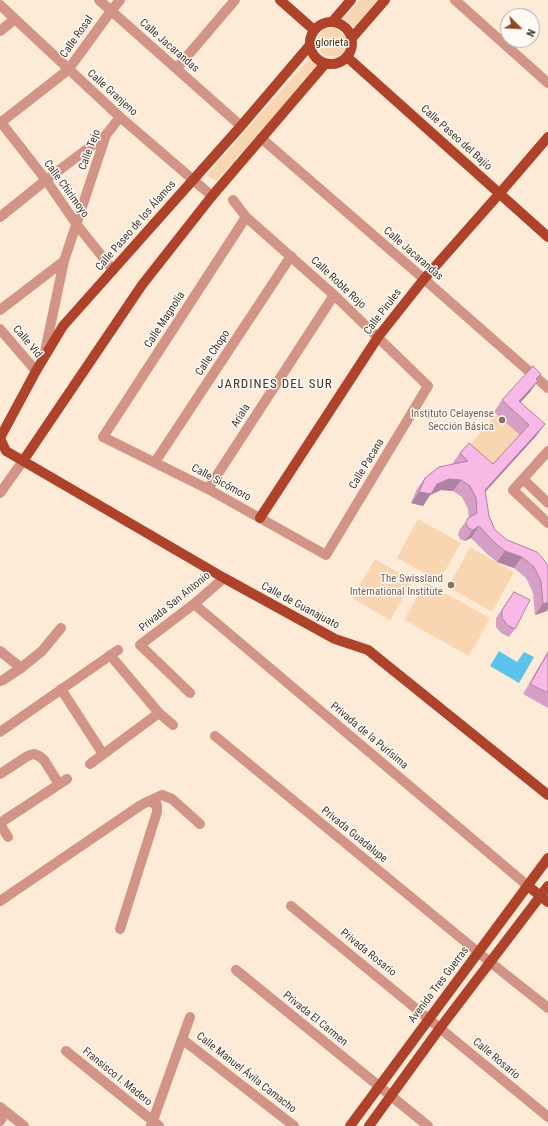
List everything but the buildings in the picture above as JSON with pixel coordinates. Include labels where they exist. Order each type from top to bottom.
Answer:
[{"type":"main road","points":[[280,0],[314,30]]},
{"type":"main road","points":[[332,22],[351,0]]},
{"type":"main road","points":[[352,38],[385,0]]},
{"type":"main road","points":[[332,22],[341,24],[348,30],[352,38],[352,48],[347,57],[337,64],[325,64],[314,57],[310,45],[314,30],[322,24],[332,22]]},
{"type":"main road","name":"Calle Paseo de los Álamos","points":[[23,462],[6,451],[0,438],[44,356],[64,326],[241,126],[310,45]]},
{"type":"main road","name":"Calle Paseo del Bajío","points":[[347,57],[548,236]]},
{"type":"main road","points":[[23,462],[142,285],[212,196],[325,64]]},
{"type":"main road","name":"Calle Pirules","points":[[260,518],[378,337],[424,279],[548,136]]},
{"type":"main road","name":"Calle de Guanajuato","points":[[23,462],[224,578],[335,638],[368,650],[548,795]]},
{"type":"main road","name":"Avenida Tres Guerras","points":[[350,1126],[548,858]]},
{"type":"main road","points":[[528,886],[544,899]]},
{"type":"main road","points":[[369,1126],[490,962],[544,899],[548,886]]},
{"type":"street","name":"Calle Jacarandas","points":[[98,0],[177,68],[241,126]]},
{"type":"street","name":"Calle Rosal","points":[[0,122],[68,70],[110,10],[120,0]]},
{"type":"street","points":[[177,68],[235,0]]},
{"type":"street","points":[[455,0],[548,83]]},
{"type":"street","name":"Calle Granjeno","points":[[0,5],[120,117],[212,196]]},
{"type":"street","points":[[0,30],[15,19]]},
{"type":"street","name":"Calle Tejo","points":[[44,356],[64,261],[106,135],[120,117]]},
{"type":"street","name":"Calle Chirimoyo","points":[[0,122],[46,180],[77,225],[113,270]]},
{"type":"street","points":[[0,217],[106,135]]},
{"type":"street","name":"Calle Jacarandas","points":[[261,138],[548,388]]},
{"type":"street","name":"Calle Roble Rojo","points":[[233,200],[246,217],[334,295],[428,386]]},
{"type":"street","name":"Calle Magnolia","points":[[103,437],[246,217]]},
{"type":"street","name":"Calle Chopo","points":[[155,462],[291,256]]},
{"type":"street","points":[[0,310],[64,261]]},
{"type":"street","name":"Ariala","points":[[208,489],[334,295]]},
{"type":"street","name":"Calle Vid","points":[[0,329],[36,371]]},
{"type":"street","name":"Calle Pacana","points":[[326,555],[428,386]]},
{"type":"street","name":"Calle Sicómoro","points":[[103,437],[208,489],[326,555]]},
{"type":"street","points":[[548,451],[513,490],[548,523]]},
{"type":"street","points":[[0,493],[23,462]]},
{"type":"street","points":[[523,479],[548,503]]},
{"type":"street","name":"Privada San Antonio","points":[[190,693],[140,645],[194,604],[224,578]]},
{"type":"street","name":"Privada de la Purísima","points":[[194,604],[528,886]]},
{"type":"street","points":[[0,681],[21,668],[42,651],[60,628]]},
{"type":"street","points":[[0,651],[21,668]]},
{"type":"street","points":[[2,729],[114,653],[159,713],[173,725]]},
{"type":"street","points":[[61,689],[103,754]]},
{"type":"street","points":[[90,764],[159,713]]},
{"type":"street","name":"Privada Guadalupe","points":[[214,736],[548,1008]]},
{"type":"street","points":[[0,774],[26,757],[34,754],[44,760],[63,781],[0,823],[8,837]]},
{"type":"street","points":[[0,901],[141,805],[162,795],[172,799],[200,824]]},
{"type":"street","points":[[120,929],[158,812],[157,804],[150,800]]},
{"type":"street","name":"Privada Rosario","points":[[291,906],[429,1019]]},
{"type":"street","name":"Privada El Carmen","points":[[236,970],[428,1126]]},
{"type":"street","points":[[154,1124],[190,1017]]},
{"type":"street","name":"Calle Rosario","points":[[429,1019],[548,1117]]},
{"type":"street","name":"Calle Manuel Ávila Camacho","points":[[182,1039],[294,1126]]},
{"type":"street","name":"Fransisco I. Madero","points":[[66,1051],[154,1124]]},
{"type":"street","points":[[2,1113],[24,1126]]},
{"type":"green space","points":[[360,0],[381,0],[356,28],[344,19]]},
{"type":"green space","name":"glorieta","points":[[326,28],[336,28],[345,36],[347,45],[344,53],[335,57],[326,56],[320,51],[317,39],[321,32]]},
{"type":"green space","points":[[310,58],[313,62],[319,65],[216,181],[207,175]]},
{"type":"green space","points":[[497,414],[521,435],[485,475],[462,454]]},
{"type":"green space","points":[[418,519],[461,543],[439,581],[397,558]]},
{"type":"green space","points":[[470,547],[514,572],[492,612],[448,587]]},
{"type":"green space","points":[[375,559],[413,581],[390,620],[352,598]]},
{"type":"green space","points":[[425,582],[490,618],[469,656],[404,620]]},
{"type":"water","points":[[499,651],[517,662],[524,652],[534,657],[519,683],[490,666]]},
{"type":"place","name":"Instituto Celayense Sección Básica","points":[[502,420]]},
{"type":"place","name":"The Swissland International Institute","points":[[451,585]]},
{"type":"district","name":"JARDINES DEL SUR","points":[[275,385]]}]
